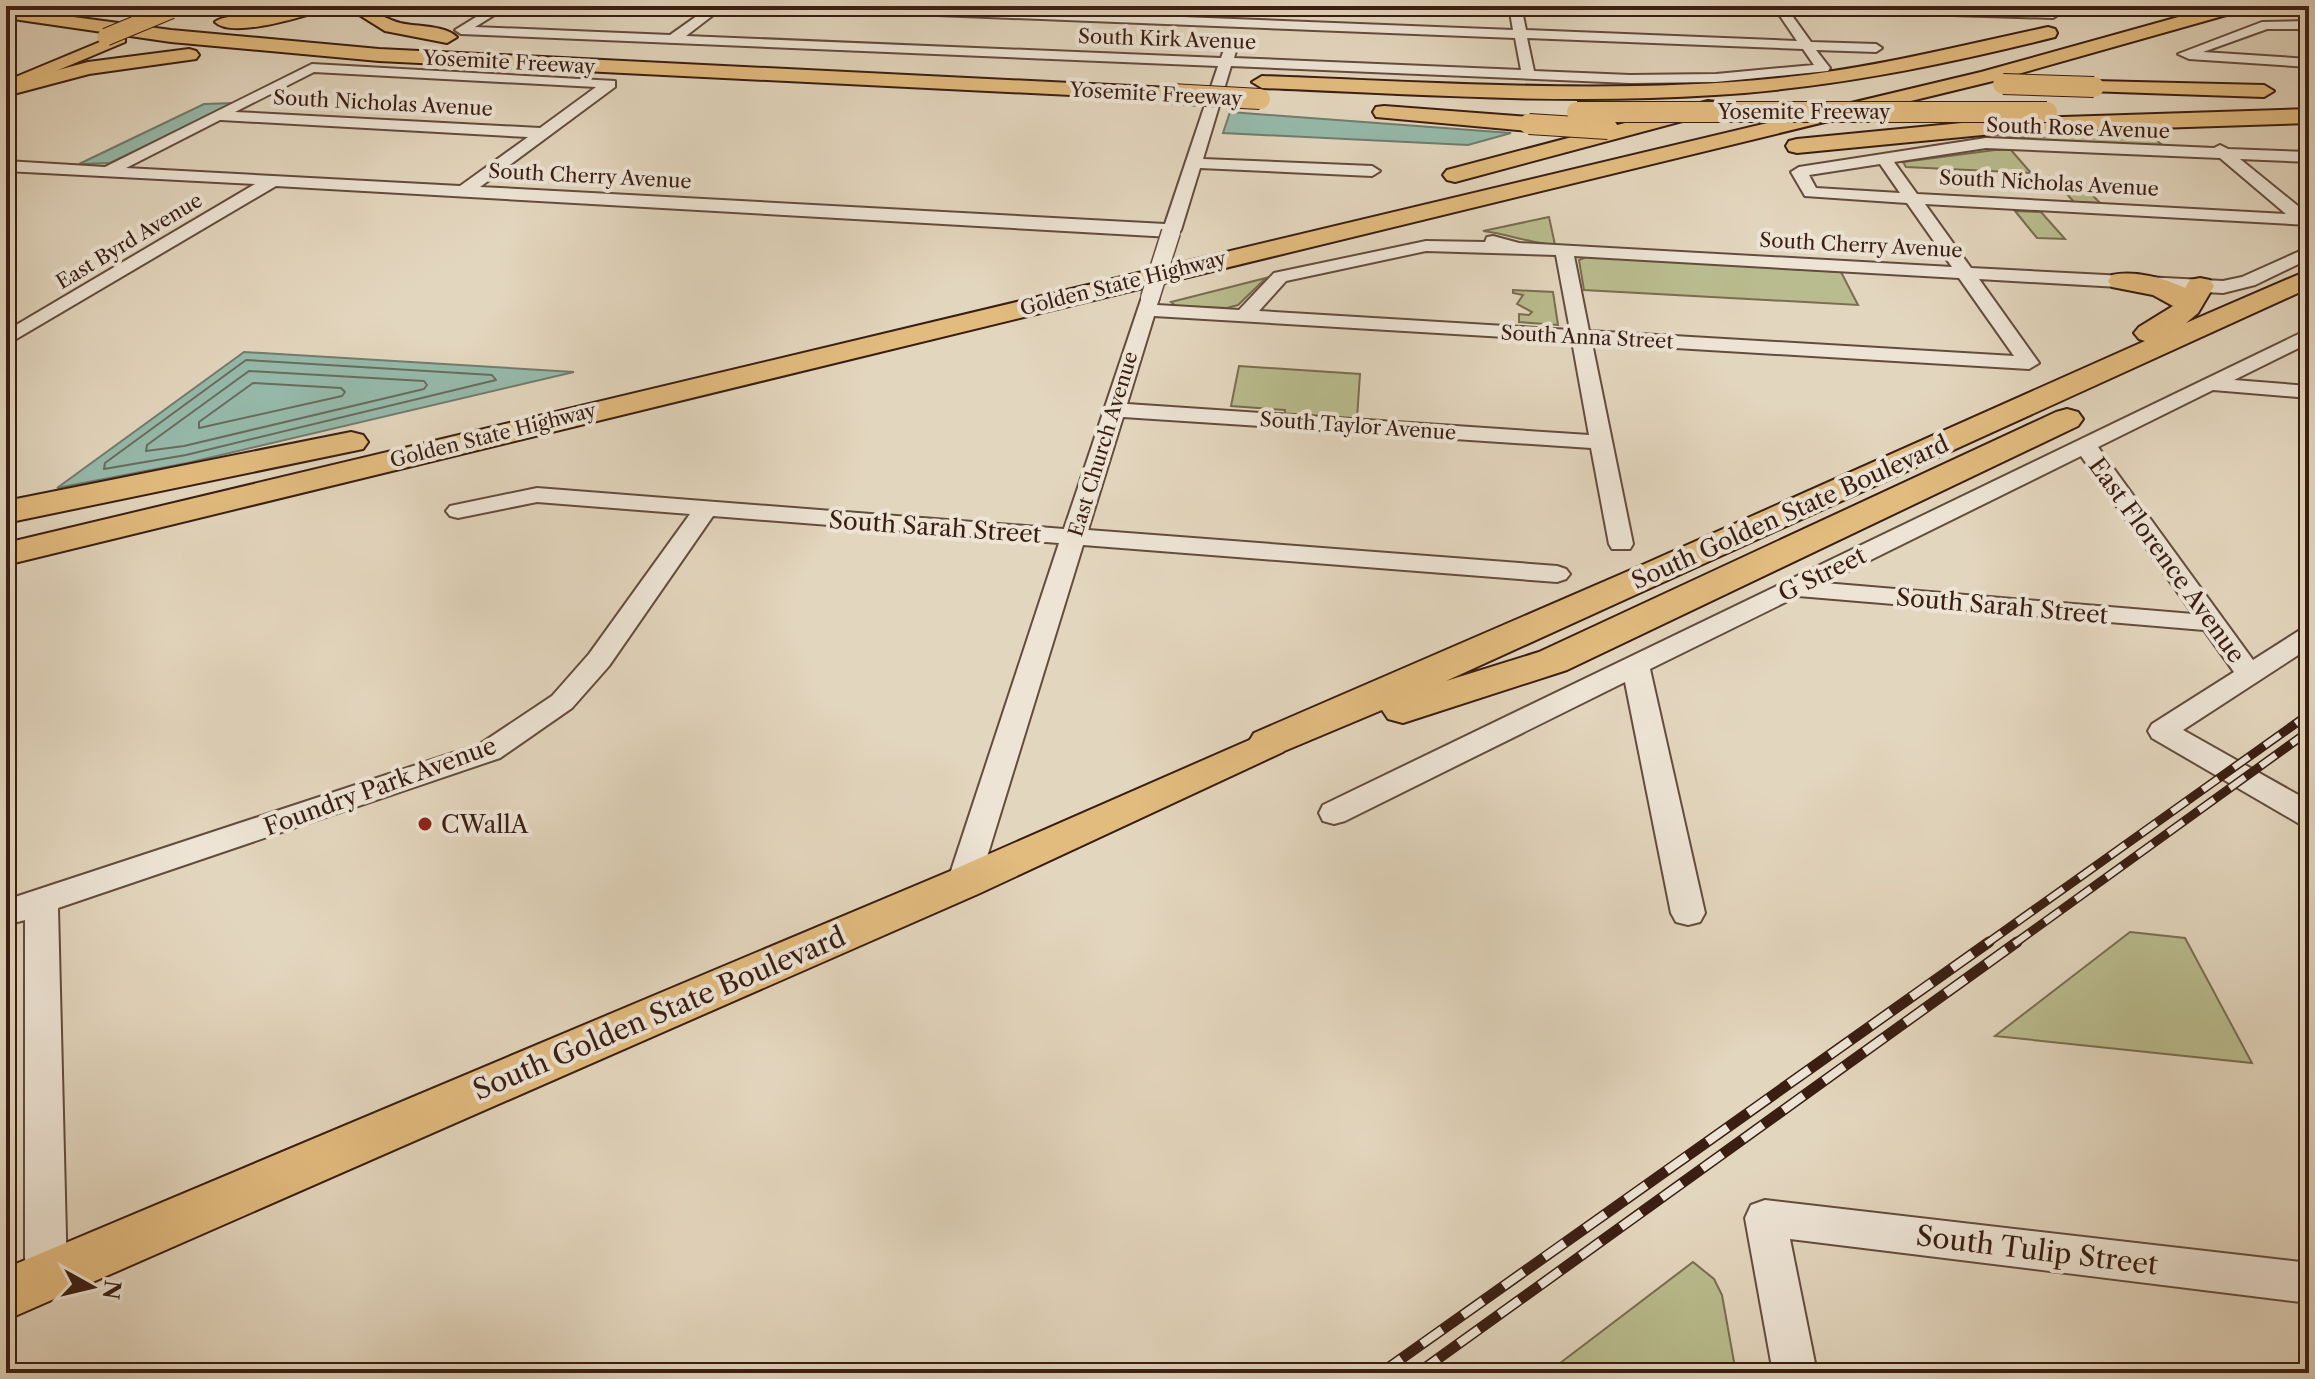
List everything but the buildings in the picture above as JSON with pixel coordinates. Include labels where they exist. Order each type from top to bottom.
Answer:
[{"type":"highway","name":"Yosemite Freeway","points":[[62,6],[366,41],[779,61],[1174,87]]},
{"type":"highway","points":[[104,12],[244,22],[291,16],[317,6]]},
{"type":"highway","points":[[354,6],[392,27],[426,35],[779,61]]},
{"type":"highway","name":"Golden State Highway","points":[[6,554],[2188,6]]},
{"type":"highway","name":"Golden State Highway","points":[[6,525],[435,425],[949,317],[1986,77],[2175,16],[2238,6]]},
{"type":"highway","name":"Yosemite Freeway","points":[[6,13],[151,33],[379,55],[696,72],[1174,87]]},
{"type":"highway","points":[[2119,18],[2175,16]]},
{"type":"highway","points":[[1355,110],[1529,124],[1700,132],[1801,129],[1892,121],[1991,99],[2175,16]]},
{"type":"highway","points":[[6,32],[56,27],[151,33]]},
{"type":"highway","points":[[1174,87],[1261,92],[1617,92],[1737,88],[1832,77],[2075,27]]},
{"type":"highway","points":[[14,70],[62,51],[113,38]]},
{"type":"highway","points":[[6,88],[97,66],[205,55],[696,72]]},
{"type":"highway","points":[[14,70],[52,67]]},
{"type":"highway","points":[[1437,179],[1699,109],[1778,95],[1926,84],[2086,94],[2278,91]]},
{"type":"highway","name":"Yosemite Freeway","points":[[1261,92],[1631,100],[2086,94],[2309,100]]},
{"type":"highway","name":"Yosemite Freeway","points":[[1261,92],[1577,112],[2309,113]]},
{"type":"highway","points":[[1261,92],[1291,105]]},
{"type":"highway","points":[[949,317],[1055,305],[1266,255],[1675,168],[1799,145],[2003,126],[2309,113]]},
{"type":"highway","points":[[949,317],[1199,241]]},
{"type":"highway","name":"South Golden State Boulevard","points":[[1270,743],[2309,278]]},
{"type":"highway","points":[[2122,281],[2174,293],[2185,300],[2203,288]]},
{"type":"highway","points":[[1938,446],[2163,325],[2203,288]]},
{"type":"highway","name":"South Golden State Boulevard","points":[[1270,743],[1435,700],[1553,661],[2309,303]]},
{"type":"highway","points":[[2268,323],[2309,310]]},
{"type":"highway","points":[[6,512],[435,425]]},
{"type":"main road","points":[[6,88],[113,38],[187,8]]},
{"type":"main road","name":"South Golden State Boulevard","points":[[19,1290],[963,883],[1270,743]]},
{"type":"street","name":"South Kirk Avenue","points":[[503,6],[461,30],[673,39],[956,40],[1226,61],[1688,79],[1823,68],[1805,43]]},
{"type":"street","points":[[673,39],[719,6]]},
{"type":"street","points":[[813,6],[1876,48]]},
{"type":"street","name":"East Church Avenue","points":[[963,883],[1245,6]]},
{"type":"street","points":[[1515,6],[1528,74]]},
{"type":"street","points":[[1770,6],[2048,11]]},
{"type":"street","points":[[1779,6],[1805,43]]},
{"type":"street","points":[[956,40],[980,13]]},
{"type":"street","points":[[2309,25],[2266,25],[2185,54],[2220,60],[2309,63]]},
{"type":"street","points":[[107,171],[312,68],[602,81],[610,86],[464,191]]},
{"type":"street","name":"South Nicholas Avenue","points":[[219,116],[544,133]]},
{"type":"street","points":[[2201,134],[2304,218]]},
{"type":"street","name":"South Rose Avenue","points":[[1799,172],[1883,157],[1996,143],[2309,157]]},
{"type":"street","points":[[1883,157],[1965,272]]},
{"type":"street","points":[[1192,163],[1372,171]]},
{"type":"street","name":"South Cherry Avenue","points":[[6,166],[1172,231]]},
{"type":"street","name":"South Nicholas Avenue","points":[[1799,172],[1811,193],[2304,218]]},
{"type":"street","name":"East Byrd Avenue","points":[[6,339],[274,180]]},
{"type":"street","name":"South Cherry Avenue","points":[[1493,241],[1518,248]]},
{"type":"street","name":"South Cherry Avenue","points":[[1244,316],[1280,277],[1426,246],[1518,248],[2122,281],[2179,278],[2203,288],[2240,284],[2309,250]]},
{"type":"street","points":[[1564,251],[1621,544]]},
{"type":"street","name":"South Anna Street","points":[[1148,304],[1244,316],[2029,363],[1965,272]]},
{"type":"street","name":"G Street","points":[[1334,813],[2309,335]]},
{"type":"street","points":[[2209,384],[2309,392]]},
{"type":"street","name":"South Taylor Avenue","points":[[1114,410],[1601,442]]},
{"type":"street","name":"East Florence Avenue","points":[[2085,445],[2250,675]]},
{"type":"street","name":"South Sarah Street","points":[[458,511],[537,495],[1557,574]]},
{"type":"street","name":"Foundry Park Avenue","points":[[6,913],[424,775],[472,758],[512,738],[549,714],[581,682],[705,510]]},
{"type":"street","name":"South Sarah Street","points":[[1792,588],[2211,623]]},
{"type":"street","points":[[2309,636],[2162,731],[2309,815]]},
{"type":"street","points":[[1635,665],[1688,913]]},
{"type":"street","points":[[19,1290],[41,901]]},
{"type":"street","name":"South Tulip Street","points":[[1795,1373],[1765,1218],[2309,1283]]},
{"type":"shaded area","points":[[2148,134],[2165,147],[1987,138]]},
{"type":"shaded area","points":[[2011,150],[2031,173],[1906,167],[1903,162]]},
{"type":"shaded area","points":[[2051,177],[2077,179],[2100,203],[2074,202]]},
{"type":"shaded area","points":[[2015,211],[2041,212],[2065,239],[2037,238]]},
{"type":"shaded area","points":[[1549,217],[1555,245],[1483,231]]},
{"type":"shaded area","points":[[1589,256],[1841,272],[1858,305],[1584,290],[1579,260]]},
{"type":"shaded area","points":[[1266,278],[1238,305],[1227,308],[1176,306],[1171,302]]},
{"type":"shaded area","points":[[1513,290],[1553,292],[1558,325],[1519,322],[1519,314],[1529,315],[1532,312],[1517,304],[1523,295],[1513,293]]},
{"type":"shaded area","points":[[1239,366],[1360,374],[1357,419],[1285,414],[1285,410],[1231,406]]},
{"type":"shaded area","points":[[2130,932],[2185,938],[2252,1063],[1995,1036]]},
{"type":"shaded area","points":[[1693,1262],[1714,1279],[1722,1295],[1736,1373],[1547,1373]]},
{"type":"water","points":[[235,103],[110,163],[79,164],[204,104]]},
{"type":"water","points":[[1230,112],[1511,133],[1468,145],[1223,133]]},
{"type":"water","points":[[244,352],[574,372],[187,463],[57,488]]},
{"type":"railway","points":[[1986,944],[2309,714]]},
{"type":"railway","points":[[2014,944],[2309,731]]},
{"type":"railway","points":[[1381,1373],[1989,942]]},
{"type":"railway","points":[[1418,1373],[2017,942]]},
{"type":"place","name":"CWallA","points":[[425,824]]}]
